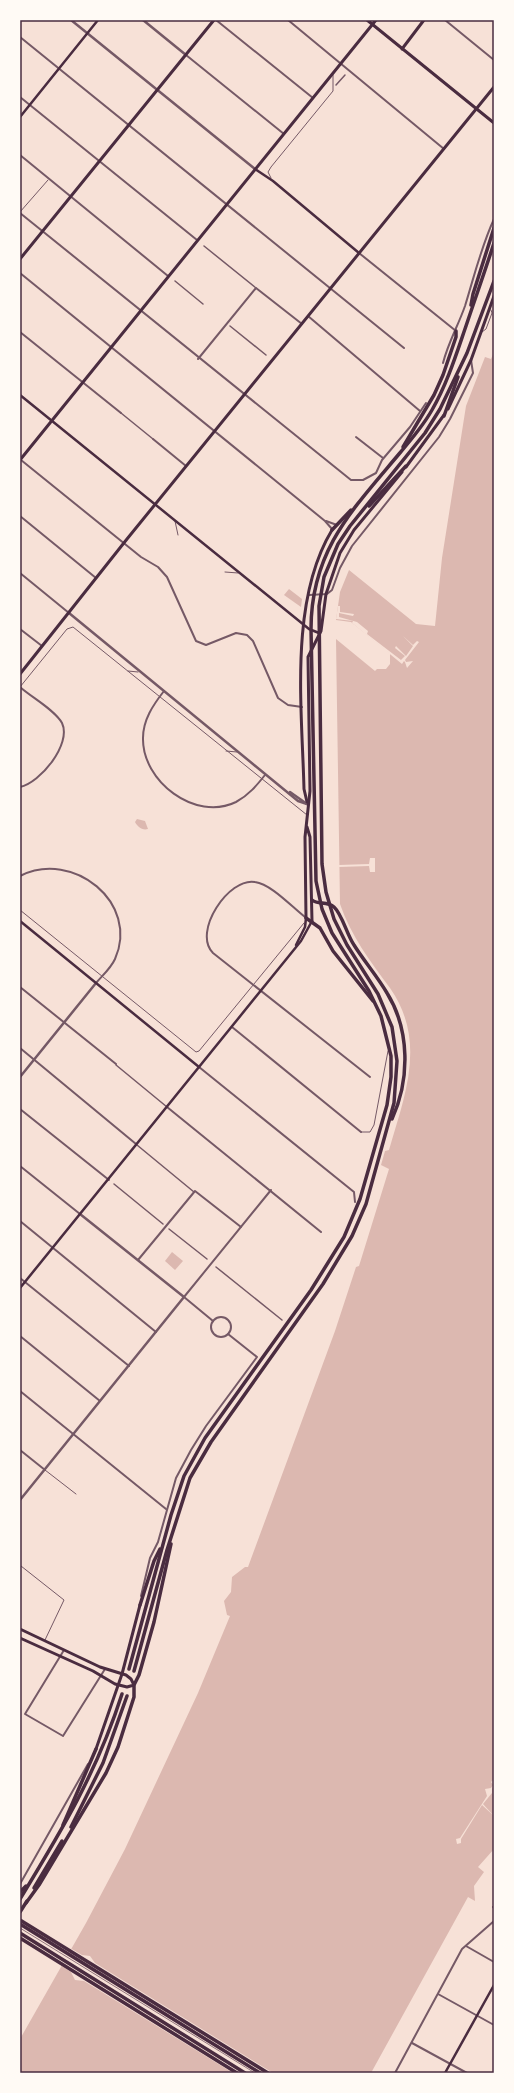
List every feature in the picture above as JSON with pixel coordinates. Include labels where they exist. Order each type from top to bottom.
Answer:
[{"type":"highway","points":[[470,312],[473,294],[494,228]]},
{"type":"highway","points":[[332,530],[356,506],[412,440],[433,409],[451,371],[494,243]]},
{"type":"highway","points":[[134,1671],[173,1531],[188,1485],[207,1448],[323,1284],[352,1236],[366,1204],[388,1129],[397,1082],[395,1040],[382,1000],[353,954],[331,912],[322,871],[318,620],[323,581],[338,544],[425,433],[440,409],[458,373],[494,281]]},
{"type":"highway","points":[[400,453],[434,394],[443,375],[456,337],[456,331]]},
{"type":"highway","points":[[444,416],[457,383],[458,373]]},
{"type":"highway","points":[[364,510],[377,499],[406,466]]},
{"type":"highway","points":[[129,1669],[163,1543],[182,1482],[201,1444],[318,1278],[353,1218],[389,1098],[391,1070],[389,1043],[376,1004],[347,958],[325,916],[316,873],[311,612],[316,579],[330,545],[356,506]]},
{"type":"highway","points":[[312,900],[317,903],[328,904],[337,910],[351,941],[387,993],[398,1017],[404,1045],[405,1073],[399,1104],[388,1129]]},
{"type":"highway","points":[[306,920],[312,921],[320,928],[333,951],[376,1004]]},
{"type":"highway","points":[[20,1912],[43,1878],[113,1760],[124,1731],[134,1697],[134,1685],[139,1675],[154,1622],[166,1572],[173,1531]]},
{"type":"highway","points":[[140,1605],[154,1561],[163,1543]]},
{"type":"highway","points":[[20,1899],[61,1832],[94,1770],[122,1694]]},
{"type":"highway","points":[[26,1903],[88,1795],[108,1750],[127,1696]]},
{"type":"highway","points":[[61,1832],[68,1812],[86,1775],[96,1749]]},
{"type":"highway","points":[[20,1892],[30,1883]]},
{"type":"highway","points":[[20,1920],[268,2073]]},
{"type":"highway","points":[[20,1924],[260,2073]]},
{"type":"highway","points":[[20,1933],[246,2073]]},
{"type":"highway","points":[[20,1938],[237,2073]]},
{"type":"main road","points":[[20,117],[98,20]]},
{"type":"main road","points":[[20,260],[128,125],[215,20]]},
{"type":"main road","points":[[367,20],[494,123]]},
{"type":"main road","points":[[20,459],[376,20]]},
{"type":"main road","points":[[402,49],[424,20]]},
{"type":"main road","points":[[20,674],[125,544],[155,504],[494,87]]},
{"type":"main road","points":[[255,169],[359,253]]},
{"type":"main road","points":[[307,804],[310,791],[308,660],[320,633],[326,594],[334,566],[350,535],[444,416],[471,360],[494,296]]},
{"type":"main road","points":[[20,396],[304,625],[312,631],[320,633]]},
{"type":"main road","points":[[295,947],[306,920],[305,837],[307,827],[307,804],[304,791],[301,638],[308,596],[317,561],[332,530]]},
{"type":"main road","points":[[20,1288],[109,1180],[306,934],[312,921],[310,837],[307,827]]},
{"type":"main road","points":[[20,921],[199,1067]]},
{"type":"main road","points":[[96,1749],[122,1674],[140,1605]]},
{"type":"main road","points":[[20,1629],[105,1669],[122,1674],[130,1678],[134,1685],[127,1687],[118,1685],[20,1638]]},
{"type":"main road","points":[[445,2073],[494,1985]]},
{"type":"street","points":[[71,20],[255,169]]},
{"type":"street","points":[[143,20],[284,134]]},
{"type":"street","points":[[215,20],[312,98]]},
{"type":"street","points":[[288,20],[444,149]]},
{"type":"street","points":[[445,20],[494,60]]},
{"type":"street","points":[[20,37],[404,348]]},
{"type":"street","points":[[336,85],[345,75]]},
{"type":"street","points":[[20,97],[197,240]]},
{"type":"street","points":[[20,155],[168,276]]},
{"type":"street","points":[[20,213],[198,359],[348,478],[360,481],[370,478],[376,473],[383,459],[426,403]]},
{"type":"street","points":[[442,363],[452,336],[456,331],[494,219]]},
{"type":"street","points":[[204,246],[302,324]]},
{"type":"street","points":[[359,253],[456,331]]},
{"type":"street","points":[[20,273],[325,521],[332,530]]},
{"type":"street","points":[[175,281],[203,304]]},
{"type":"street","points":[[198,359],[256,288]]},
{"type":"street","points":[[308,316],[420,411]]},
{"type":"street","points":[[230,326],[266,355]]},
{"type":"street","points":[[20,332],[187,466]]},
{"type":"street","points":[[308,596],[311,594],[326,594],[333,589],[351,547],[447,425],[473,373],[471,360]]},
{"type":"street","points":[[356,436],[383,459]]},
{"type":"street","points":[[20,459],[125,544],[165,573],[196,641],[206,645],[237,633],[247,635],[253,642],[278,698],[288,705],[302,707]]},
{"type":"street","points":[[20,516],[97,579]]},
{"type":"street","points":[[325,521],[337,525]]},
{"type":"street","points":[[20,573],[266,774],[307,804]]},
{"type":"street","points":[[20,629],[42,646]]},
{"type":"street","points":[[20,687],[56,716],[62,724],[64,730],[62,741],[51,762],[32,783],[20,787]]},
{"type":"street","points":[[164,691],[146,720],[143,744],[146,757],[151,768],[167,787],[188,802],[206,806],[222,806],[236,802],[243,798],[266,774]]},
{"type":"street","points":[[20,876],[32,871],[46,868],[67,870],[85,879],[106,895],[111,902],[117,919],[119,939],[115,958],[20,1078]]},
{"type":"street","points":[[306,920],[265,885],[255,882],[241,885],[218,905],[206,928],[205,937],[208,947],[213,953],[370,1077]]},
{"type":"street","points":[[20,987],[321,1232]]},
{"type":"street","points":[[231,1026],[361,1132]]},
{"type":"street","points":[[20,1048],[195,1192],[241,1227]]},
{"type":"street","points":[[199,1067],[354,1192],[354,1202]]},
{"type":"street","points":[[20,1109],[109,1180]]},
{"type":"street","points":[[20,1166],[213,1321]]},
{"type":"street","points":[[114,1184],[163,1224]]},
{"type":"street","points":[[20,1500],[271,1190]]},
{"type":"street","points":[[138,1260],[195,1192]]},
{"type":"street","points":[[20,1222],[156,1332]]},
{"type":"street","points":[[169,1229],[207,1259]]},
{"type":"street","points":[[216,1267],[282,1320]]},
{"type":"street","points":[[20,1278],[129,1366]]},
{"type":"street","points":[[220,1317],[226,1319],[230,1324],[228,1334],[220,1337],[215,1335],[211,1329],[213,1321],[220,1317]]},
{"type":"street","points":[[140,1605],[150,1558],[158,1542],[166,1509],[176,1478],[191,1450],[256,1357],[228,1334]]},
{"type":"street","points":[[20,1336],[100,1401]]},
{"type":"street","points":[[20,1391],[166,1509]]},
{"type":"street","points":[[20,1450],[45,1470]]},
{"type":"street","points":[[64,1650],[25,1714],[64,1736],[105,1669]]},
{"type":"street","points":[[20,1884],[96,1749]]},
{"type":"street","points":[[395,2073],[462,1949],[494,1921]]},
{"type":"street","points":[[466,1946],[494,1962]]},
{"type":"street","points":[[438,1994],[494,2025]]},
{"type":"street","points":[[412,2042],[467,2073]]},
{"type":"lane","points":[[273,182],[268,172],[333,91],[333,73]]},
{"type":"lane","points":[[20,213],[49,178]]},
{"type":"lane","points":[[175,521],[178,535]]},
{"type":"lane","points":[[225,572],[240,573]]},
{"type":"lane","points":[[20,687],[67,629],[71,627],[261,780],[307,815]]},
{"type":"lane","points":[[127,671],[140,672]]},
{"type":"lane","points":[[226,751],[240,753]]},
{"type":"lane","points":[[20,910],[198,1052],[306,920]]},
{"type":"lane","points":[[361,1132],[370,1132],[374,1125],[384,1078],[389,1043]]},
{"type":"lane","points":[[45,1470],[76,1494]]},
{"type":"lane","points":[[20,1567],[21,1566],[64,1600],[45,1641]]},
{"type":"shaded area","points":[[494,352],[494,1849],[478,1867],[484,1872],[474,1886],[475,1901],[468,1897],[371,2073],[20,2073],[20,2039],[86,1923],[125,1849],[198,1693],[230,1616],[227,1615],[224,1601],[231,1592],[232,1577],[245,1567],[248,1567],[335,1331],[356,1267],[359,1266],[389,1169],[381,1165],[385,1151],[389,1150],[406,1089],[410,1048],[408,1028],[401,1008],[390,988],[355,938],[340,904],[336,639],[375,671],[377,669],[386,669],[390,664],[390,653],[351,622],[336,620],[340,592],[349,570],[416,624],[435,626],[442,558],[466,406],[485,357],[491,359]]},
{"type":"shaded area","points":[[289,589],[302,599],[301,607],[284,595]]},
{"type":"shaded area","points":[[137,819],[145,821],[148,829],[142,829],[138,826],[135,822]]},
{"type":"shaded area","points":[[172,1252],[183,1261],[175,1270],[165,1261]]},
{"type":"pier","points":[[338,606],[340,606],[340,612],[354,614],[353,616],[339,613],[339,617],[357,622],[368,631],[367,634],[401,660],[405,656],[395,648],[396,646],[406,656],[413,646],[403,636],[413,645],[417,641],[419,642],[405,660],[406,662],[413,661],[407,668],[404,661],[402,664],[352,623],[353,621],[336,619]]},
{"type":"pier","points":[[370,858],[375,858],[375,872],[370,872],[369,866],[339,867],[339,865],[369,864]]},
{"type":"pier","points":[[494,1779],[492,1793],[483,1804],[494,1816],[482,1805],[461,1839],[461,1843],[457,1844],[456,1839],[460,1838],[487,1796],[485,1789],[491,1788],[493,1785],[491,1782]]},
{"type":"pier","points":[[70,1948],[82,1955],[90,1956],[95,1963],[273,2073],[233,2073],[84,1981],[75,1980],[71,1972],[60,1965]]},
{"type":"railway","points":[[20,1928],[255,2073]]}]
